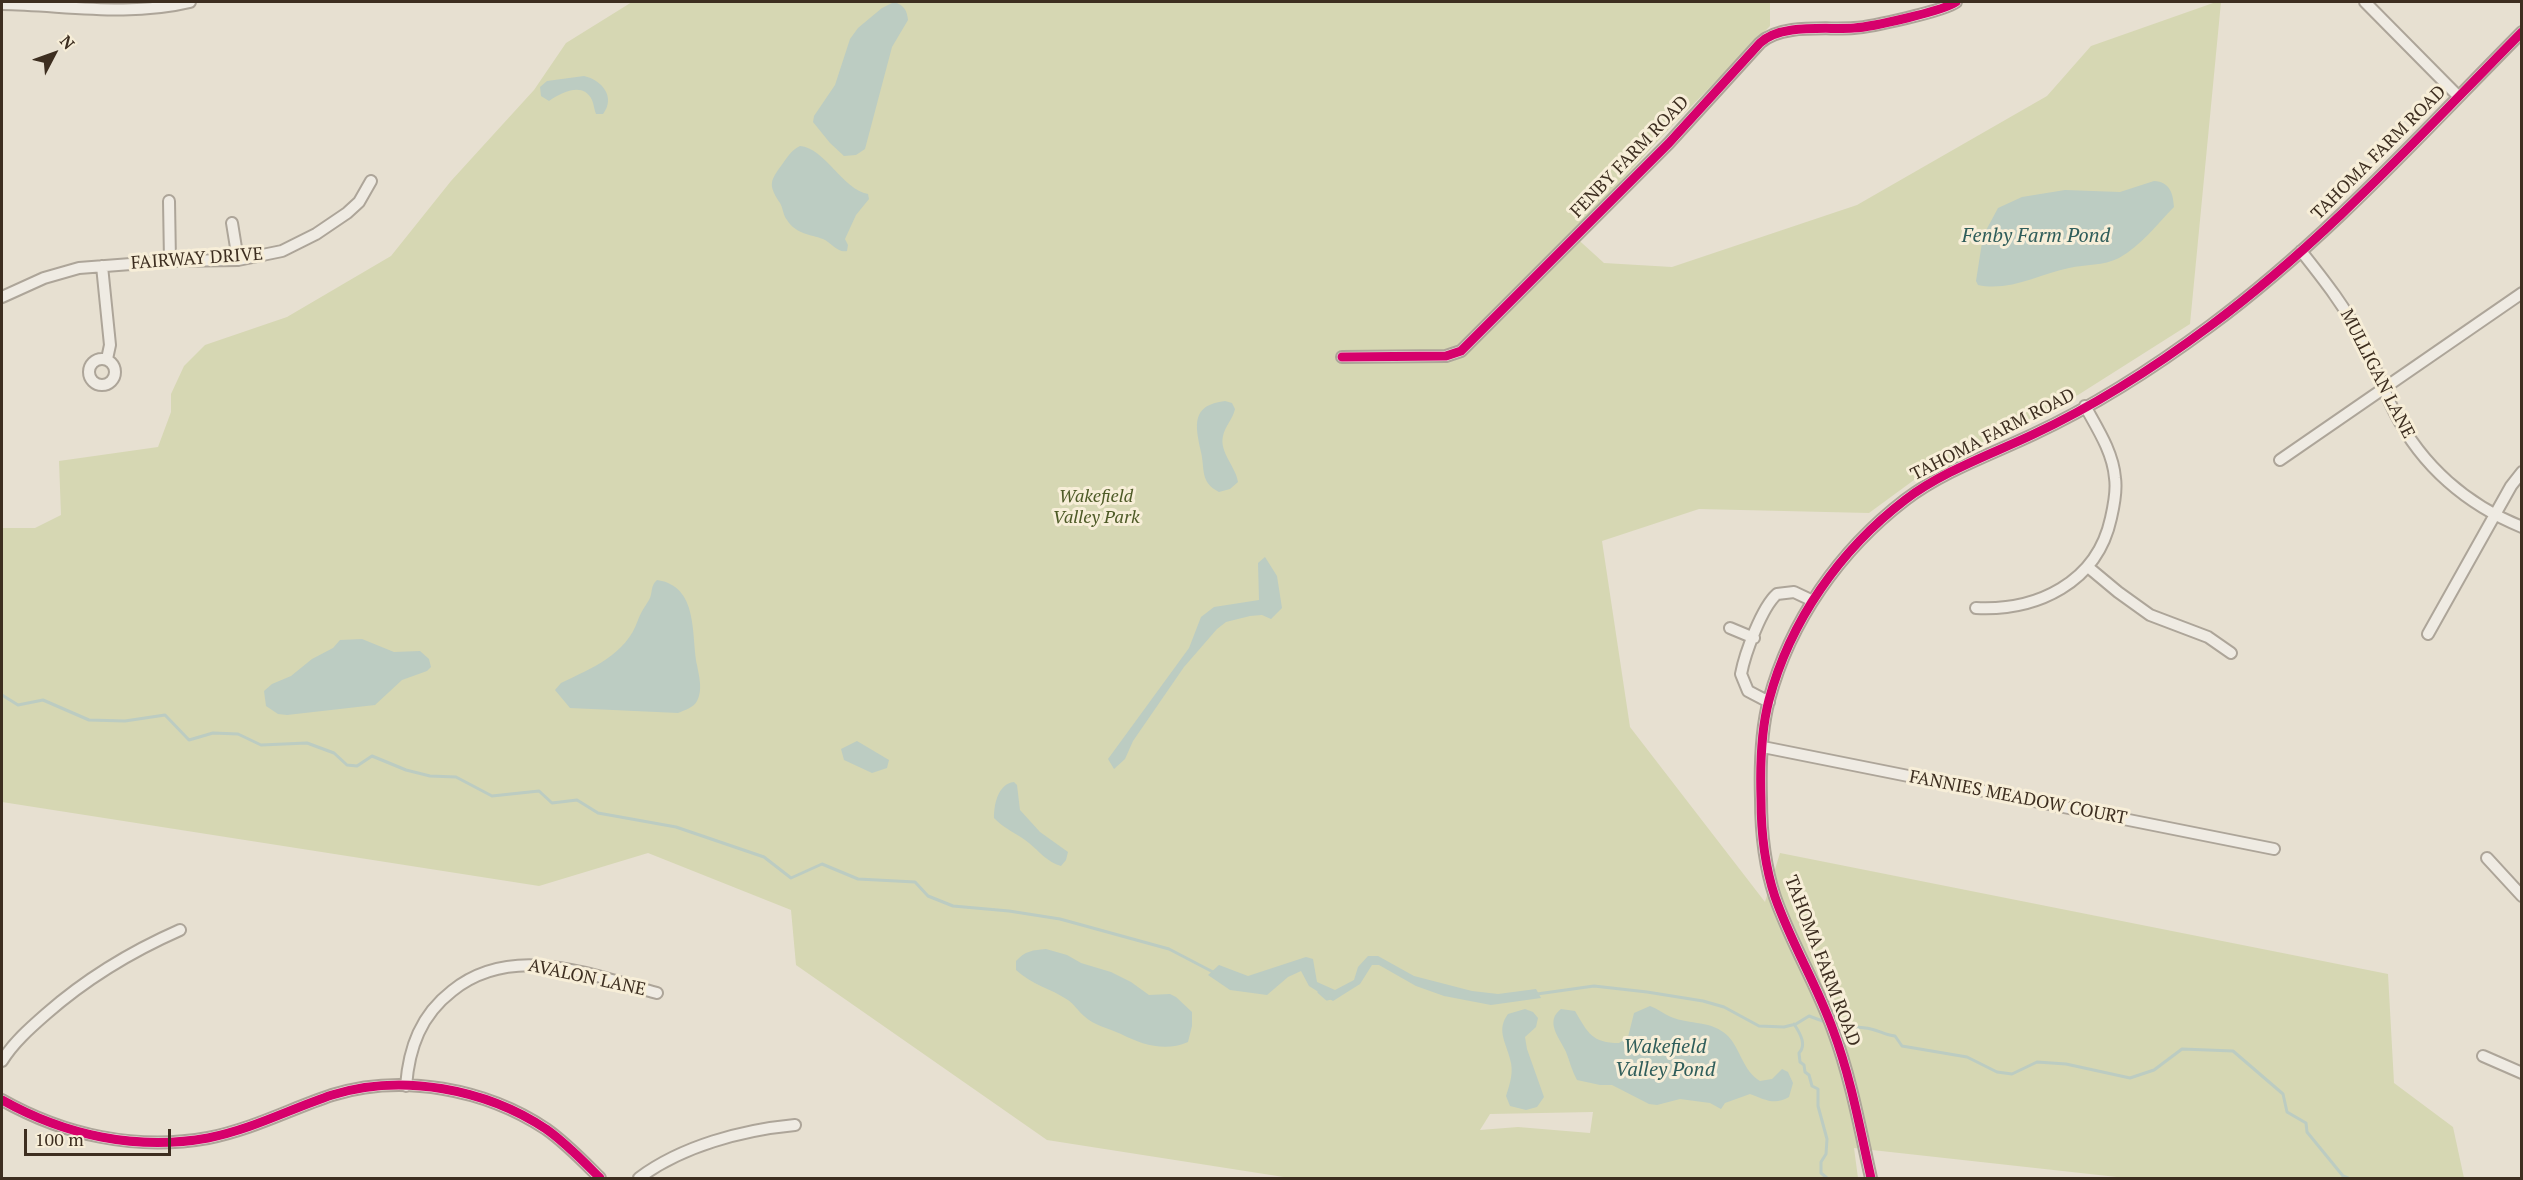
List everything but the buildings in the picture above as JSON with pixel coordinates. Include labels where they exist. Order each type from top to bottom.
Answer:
[{"type":"street","points":[[2,4],[106,10],[190,2]]},
{"type":"street","name":"FENBY FARM ROAD","points":[[1342,357],[1446,356],[1461,351],[1669,143],[1760,43],[1771,35],[1812,29],[1862,28],[1943,9],[1956,2]]},
{"type":"street","points":[[2365,2],[2458,96]]},
{"type":"street","name":"TAHOMA FARM ROAD","points":[[1871,1179],[1850,1086],[1834,1031],[1774,894],[1761,804],[1763,747],[1768,702],[1811,600],[1855,547],[1905,500],[1937,479],[2036,433],[2120,387],[2199,335],[2241,303],[2381,176],[2522,32]]},
{"type":"street","name":"FAIRWAY DRIVE","points":[[2,297],[44,278],[79,268],[170,261],[238,260],[282,251],[316,234],[359,202],[371,181]]},
{"type":"street","points":[[169,201],[170,261]]},
{"type":"street","points":[[232,223],[238,260]]},
{"type":"street","name":"MULLIGAN LANE","points":[[2301,251],[2350,318],[2403,428],[2425,460],[2455,488],[2494,516],[2522,527]]},
{"type":"street","points":[[102,266],[110,345],[107,359]]},
{"type":"street","points":[[2280,460],[2522,293]]},
{"type":"street","points":[[1976,608],[1997,609],[2042,599],[2066,586],[2088,567],[2106,536],[2116,491],[2112,463],[2085,406]]},
{"type":"street","points":[[2428,634],[2494,516],[2522,472]]},
{"type":"street","points":[[2088,567],[2150,615],[2208,637],[2231,653]]},
{"type":"street","points":[[1768,702],[1748,690],[1742,681],[1742,667],[1754,638],[1768,605],[1777,594],[1794,592],[1811,600]]},
{"type":"street","points":[[1730,628],[1754,638]]},
{"type":"street","name":"FANNIES MEADOW COURT","points":[[1763,747],[2274,849]]},
{"type":"street","points":[[2487,858],[2522,896]]},
{"type":"street","points":[[2,1061],[37,1022],[85,981],[130,953],[180,930]]},
{"type":"street","name":"AVALON LANE","points":[[406,1086],[410,1053],[421,1026],[445,996],[460,984],[481,973],[508,965],[544,965],[657,993]]},
{"type":"street","points":[[2482,1056],[2522,1073]]},
{"type":"street","points":[[2,1100],[48,1123],[79,1132],[104,1138],[152,1142],[206,1138],[243,1130],[349,1090],[381,1085],[447,1090],[506,1108],[545,1128],[600,1179]]},
{"type":"street","points":[[639,1179],[678,1156],[703,1146],[761,1129],[795,1125]]},
{"type":"green space","name":"Wakefield Valley Park","points":[[632,2],[1770,2],[1770,26],[1669,129],[1572,234],[1604,263],[1672,267],[1857,205],[2047,96],[2091,46],[2221,2],[2190,324],[2078,395],[1929,469],[1869,513],[1699,509],[1602,541],[1630,727],[1765,902],[1780,853],[2388,974],[2394,1083],[2453,1127],[2464,1178],[2126,1178],[1854,1148],[1858,1178],[1290,1178],[1047,1140],[796,965],[791,910],[648,853],[539,886],[2,802],[2,528],[35,528],[61,515],[59,461],[158,447],[171,412],[171,394],[184,366],[205,345],[287,317],[391,256],[451,181],[534,90],[566,43]],"holes":[[[1593,1112],[1590,1133],[1518,1127],[1480,1130],[1490,1114]]]},
{"type":"water","points":[[894,2],[904,8],[908,20],[892,47],[865,149],[856,155],[844,156],[813,122],[814,116],[835,85],[850,39],[858,28],[882,8]]},
{"type":"water","points":[[584,76],[596,81],[605,90],[608,101],[603,114],[596,114],[592,100],[583,91],[572,90],[549,101],[541,96],[540,87],[547,81]]},
{"type":"water","points":[[800,146],[809,148],[818,154],[850,185],[868,194],[869,199],[856,215],[845,239],[848,245],[847,251],[840,251],[823,239],[795,229],[786,218],[772,188],[774,176],[789,155]]},
{"type":"water","name":"Fenby Farm Pond","points":[[2154,181],[2170,189],[2174,207],[2142,241],[2119,258],[2101,264],[2069,268],[2013,284],[1990,287],[1978,285],[1976,281],[1983,236],[1998,208],[2022,197],[2065,190],[2120,192]]},
{"type":"water","points":[[1225,401],[1232,403],[1235,409],[1224,432],[1222,442],[1238,482],[1230,489],[1219,492],[1209,484],[1204,475],[1197,425],[1201,412],[1206,407]]},
{"type":"water","points":[[1265,557],[1277,576],[1282,608],[1271,619],[1262,615],[1250,616],[1226,622],[1217,629],[1184,667],[1133,741],[1125,759],[1114,769],[1108,759],[1189,648],[1201,617],[1214,607],[1259,600],[1258,563]]},
{"type":"water","points":[[657,580],[671,584],[687,602],[693,627],[700,683],[697,701],[691,707],[678,713],[570,708],[555,690],[561,683],[607,659],[617,651],[633,632]]},
{"type":"water","points":[[362,639],[394,652],[420,651],[429,659],[431,667],[427,671],[402,680],[375,705],[287,715],[278,714],[266,706],[264,691],[272,684],[291,676],[312,659],[333,648],[340,640]]},
{"type":"water","points":[[857,741],[889,760],[887,768],[872,773],[844,760],[841,749]]},
{"type":"water","points":[[1014,782],[1017,785],[1020,810],[1040,832],[1068,852],[1061,866],[1048,859],[994,818],[998,796],[1004,786]]},
{"type":"water","points":[[1046,949],[1111,972],[1131,982],[1149,995],[1170,994],[1176,997],[1192,1012],[1192,1026],[1188,1042],[1171,1047],[1154,1046],[1116,1032],[1088,1019],[1068,1000],[1016,970],[1016,961],[1023,955]]},
{"type":"water","points":[[1368,956],[1378,956],[1414,976],[1472,991],[1498,994],[1536,989],[1541,998],[1491,1005],[1444,996],[1416,986],[1379,965],[1372,965],[1360,984],[1333,1001],[1309,986],[1301,971],[1288,977],[1267,995],[1230,990],[1208,975],[1219,965],[1248,976],[1306,957],[1313,959],[1317,982],[1335,990],[1354,980],[1358,967]]},
{"type":"water","name":"Wakefield Valley Pond","points":[[1650,1006],[1671,1017],[1708,1025],[1722,1031],[1728,1036],[1750,1072],[1760,1081],[1772,1079],[1782,1069],[1788,1072],[1793,1083],[1789,1097],[1774,1101],[1750,1094],[1725,1103],[1721,1109],[1710,1103],[1680,1099],[1657,1105],[1649,1104],[1612,1085],[1577,1080],[1555,1030],[1556,1014],[1561,1009],[1575,1011],[1588,1031],[1597,1039],[1619,1043],[1628,1037],[1634,1013]]},
{"type":"water","points":[[1525,1009],[1533,1012],[1538,1018],[1536,1027],[1525,1037],[1544,1097],[1537,1107],[1526,1110],[1510,1106],[1506,1096],[1512,1068],[1502,1031],[1508,1014]]},
{"type":"waterway","points":[[2,695],[18,705],[43,700],[89,720],[125,721],[165,715],[189,740],[213,733],[238,734],[261,745],[307,743],[334,753],[347,765],[357,766],[372,756],[406,770],[430,776],[456,777],[492,796],[539,791],[552,803],[577,800],[598,813],[676,827],[764,857],[791,878],[822,864],[858,879],[915,882],[928,896],[953,906],[1060,919],[1169,949],[1213,972]]},
{"type":"waterway","points":[[1537,994],[1594,986],[1703,1001],[1724,1007],[1759,1026],[1784,1027],[1796,1024],[1809,1016],[1828,1023]]},
{"type":"waterway","points":[[1319,992],[1327,999],[1331,998]]},
{"type":"waterway","points":[[1794,1024],[1803,1043],[1799,1053],[1800,1062],[1804,1065],[1812,1086],[1818,1089],[1818,1106],[1827,1139],[1826,1154],[1821,1162],[1821,1173],[1827,1178]]},
{"type":"waterway","points":[[1835,1025],[1874,1030],[1895,1036],[1902,1046],[1967,1057],[1997,1072],[2012,1074],[2037,1062],[2066,1064],[2130,1078],[2154,1070],[2182,1049],[2233,1051],[2283,1094],[2287,1112],[2306,1123],[2307,1132],[2343,1176],[2348,1178]]},
{"type":"cycle path","points":[[1342,357],[1446,356],[1461,351],[1669,143],[1760,43],[1769,37],[1792,30],[1875,25],[1923,14],[1956,2]]},
{"type":"cycle path","points":[[1871,1178],[1845,1066],[1827,1013],[1775,897],[1764,848],[1761,811],[1764,724],[1778,671],[1804,615],[1820,589],[1859,541],[1905,500],[1935,480],[2057,423],[2102,398],[2168,356],[2252,293],[2333,223],[2522,32]]},
{"type":"cycle path","points":[[2,1100],[50,1123],[75,1131],[128,1141],[181,1142],[225,1134],[332,1095],[359,1089],[387,1085],[443,1089],[470,1095],[522,1115],[560,1140],[600,1178]]}]
